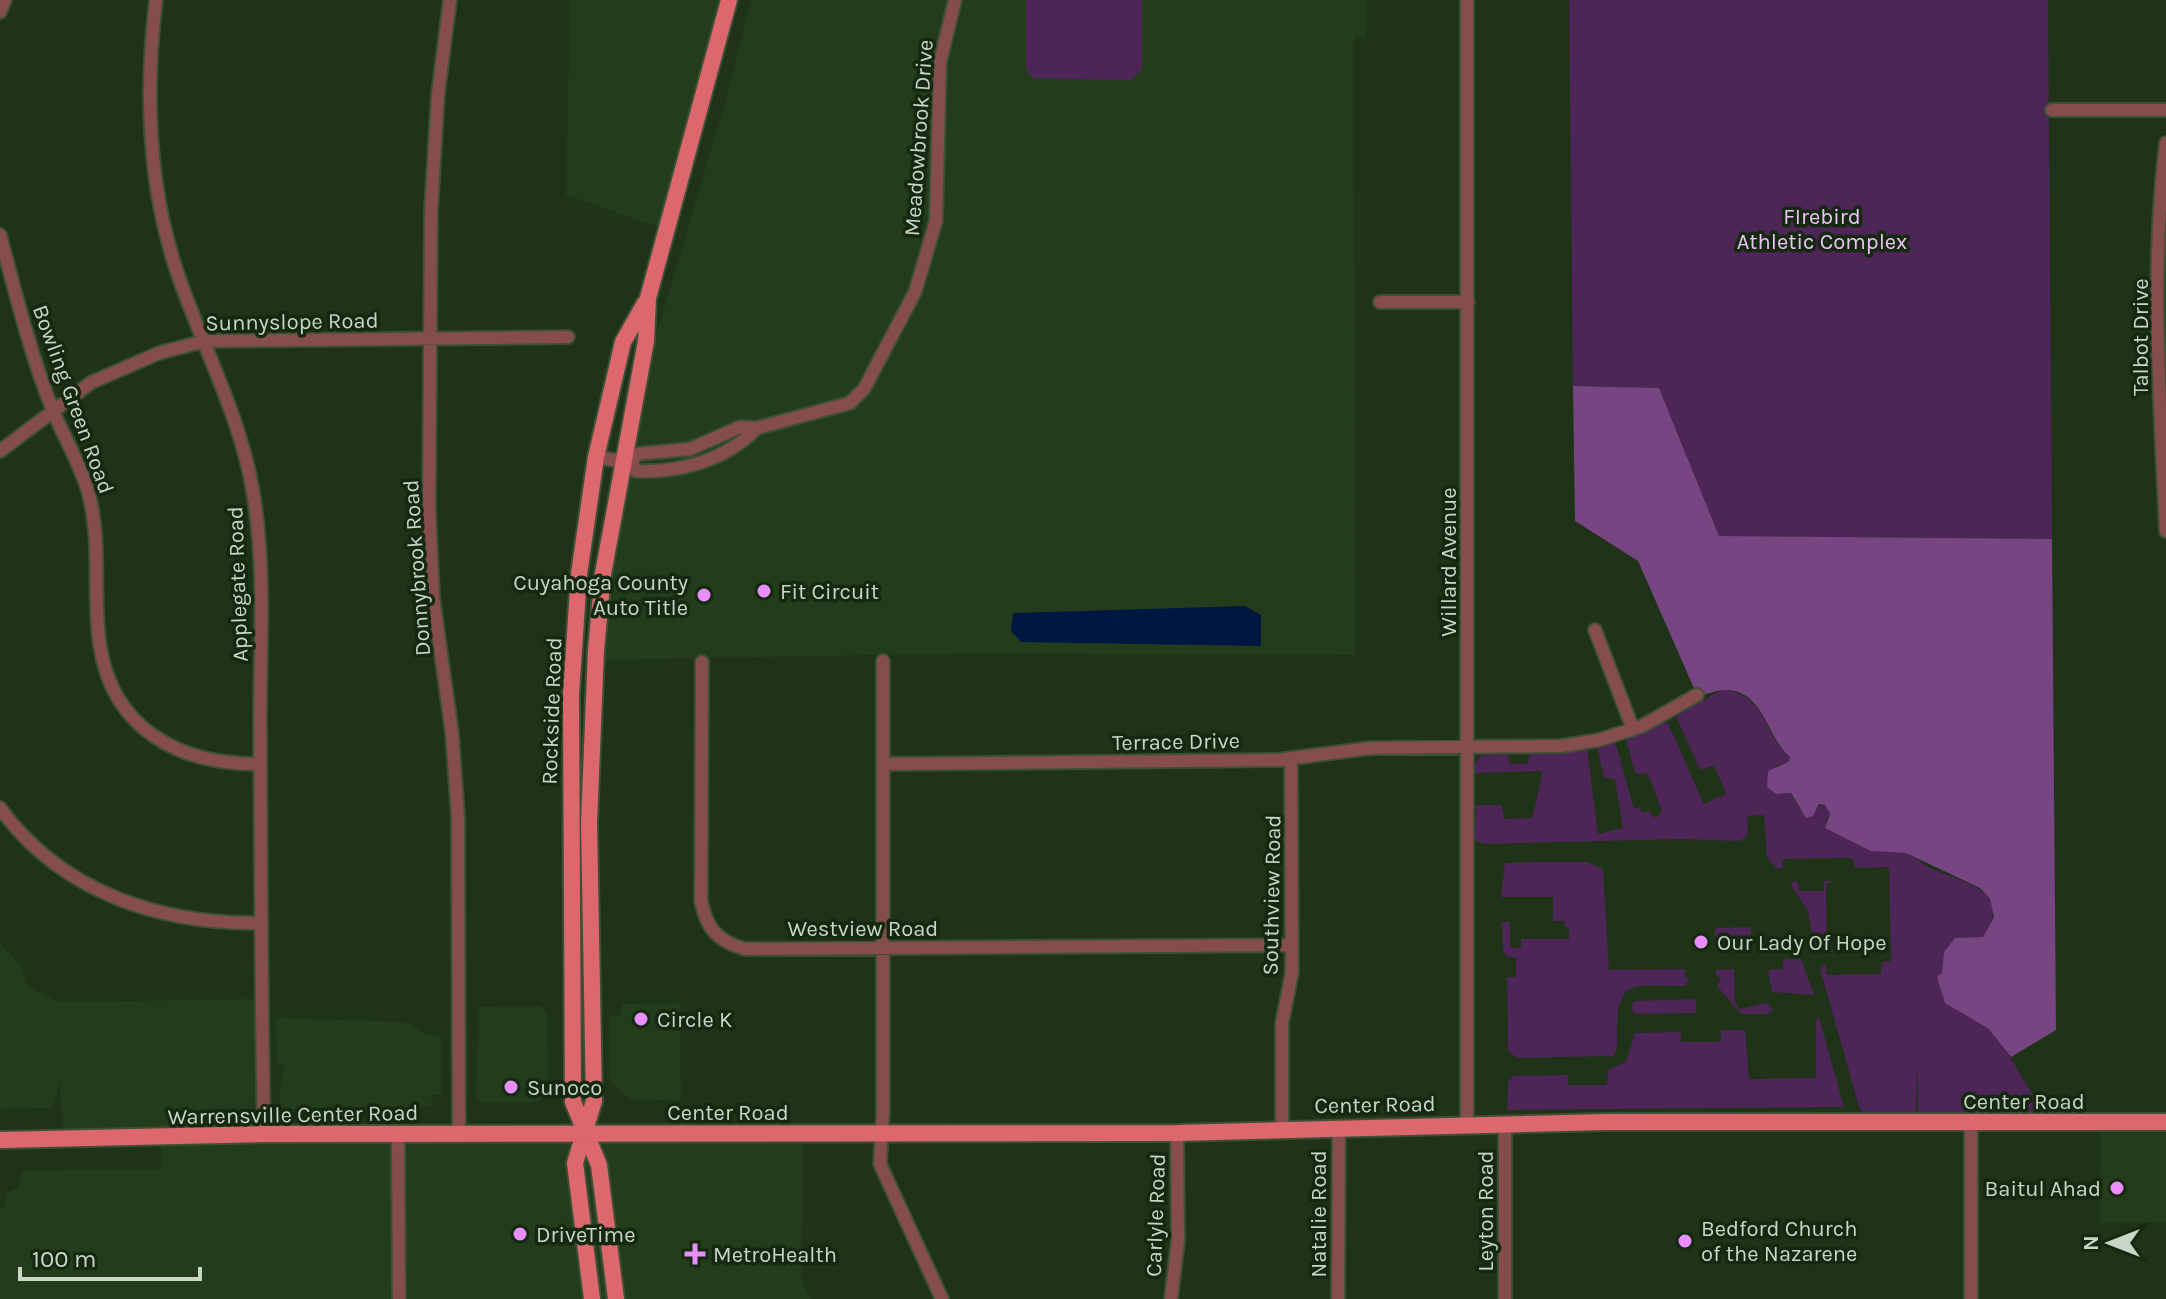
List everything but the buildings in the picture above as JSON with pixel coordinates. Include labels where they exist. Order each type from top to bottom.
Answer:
[{"type":"main road","name":"Rockside Road","points":[[592,1299],[575,1163],[594,1101],[589,823],[596,650],[603,574],[646,341],[648,298],[729,0]]},
{"type":"main road","name":"Rockside Road","points":[[616,1299],[599,1165],[573,1102],[571,694],[579,574],[596,457],[623,342],[648,298]]},
{"type":"main road","name":"Center Road","points":[[586,1134],[1177,1133],[1282,1127],[1467,1124],[2166,1122]]},
{"type":"main road","name":"Warrensville Center Road","points":[[0,1140],[264,1134],[586,1134]]},
{"type":"street","points":[[0,12],[5,0]]},
{"type":"street","name":"Applegate Road","points":[[156,0],[149,59],[149,130],[162,213],[176,269],[243,447],[259,542],[259,923],[264,1134]]},
{"type":"street","name":"Donnybrook Road","points":[[450,0],[434,142],[429,509],[433,597],[452,733],[458,817],[459,1134]]},
{"type":"street","name":"Meadowbrook Drive","points":[[626,462],[637,454],[690,449],[740,427],[757,428],[850,403],[864,389],[915,292],[936,221],[940,62],[955,0]]},
{"type":"street","name":"Willard Avenue","points":[[1467,0],[1467,1124]]},
{"type":"street","points":[[2052,110],[2166,110]]},
{"type":"street","name":"Talbot Drive","points":[[2166,143],[2160,194],[2159,273],[2159,398],[2166,531]]},
{"type":"street","name":"Bowling Green Road","points":[[0,235],[24,331],[54,413],[89,493],[99,564],[99,644],[107,673],[121,702],[141,726],[168,747],[222,763],[260,764]]},
{"type":"street","points":[[1380,302],[1468,302]]},
{"type":"street","name":"Sunnyslope Road","points":[[0,451],[92,382],[125,365],[205,341],[568,337]]},
{"type":"street","name":"Meadowbrook Drive","points":[[596,457],[626,462],[636,471],[656,472],[699,464],[748,438],[757,428]]},
{"type":"street","points":[[1595,630],[1633,729]]},
{"type":"street","points":[[883,661],[880,1134],[883,1172],[942,1299]]},
{"type":"street","name":"Westview Road","points":[[702,662],[701,901],[705,920],[714,935],[745,949],[1292,945]]},
{"type":"street","name":"Terrace Drive","points":[[883,764],[1291,759],[1371,748],[1561,746],[1599,740],[1633,729],[1697,695]]},
{"type":"street","name":"Southview Road","points":[[1282,1127],[1282,1023],[1291,981],[1292,945],[1291,759]]},
{"type":"street","points":[[0,808],[37,850],[97,891],[166,915],[206,922],[259,923]]},
{"type":"street","name":"Leyton Road","points":[[1505,1124],[1505,1299]]},
{"type":"street","points":[[1971,1124],[1971,1299]]},
{"type":"street","name":"Natalie Road","points":[[1338,1299],[1339,1128]]},
{"type":"street","name":"Carlyle Road","points":[[1171,1299],[1178,1240],[1177,1133]]},
{"type":"street","points":[[398,1134],[399,1299]]},
{"type":"shaded area","points":[[570,0],[729,0],[668,230],[566,195]]},
{"type":"shaded area","points":[[751,0],[1366,0],[1366,36],[1354,36],[1355,655],[985,653],[602,660],[608,583],[651,354],[730,85]]},
{"type":"shaded area","points":[[1573,386],[1659,388],[1719,536],[2052,539],[2056,1030],[2011,1057],[1989,1029],[1945,1003],[1937,977],[1942,973],[1944,952],[1955,938],[1983,937],[1994,917],[1990,899],[1980,888],[1906,853],[1871,851],[1825,828],[1830,814],[1825,805],[1819,804],[1813,816],[1806,818],[1791,793],[1776,794],[1767,787],[1768,771],[1788,762],[1790,757],[1750,699],[1728,690],[1697,695],[1638,561],[1575,521]]},
{"type":"shaded area","points":[[0,943],[21,966],[27,985],[58,1002],[261,999],[264,1134],[803,1135],[802,1282],[811,1299],[0,1299],[0,1209],[4,1208],[6,1193],[18,1188],[22,1171],[162,1169],[161,1138],[63,1140],[60,1081],[52,1108],[0,1109]]},
{"type":"shaded area","points":[[680,1003],[681,1101],[629,1099],[610,1080],[609,1016],[621,1015],[622,1004]]},
{"type":"shaded area","points":[[540,1006],[547,1013],[548,1088],[542,1090],[539,1102],[482,1103],[476,1096],[479,1007]]},
{"type":"shaded area","points":[[276,1018],[408,1022],[424,1034],[441,1036],[441,1095],[432,1095],[431,1107],[283,1109],[279,1098],[284,1064],[277,1063]]},
{"type":"shaded area","points":[[2166,1122],[2166,1222],[2100,1223],[2101,1123]]},
{"type":"green space","points":[[1026,0],[1142,0],[1142,69],[1131,80],[1032,78],[1026,69]]},
{"type":"green space","name":"FIrebird Athletic Complex","points":[[1569,0],[2048,0],[2052,539],[1719,536],[1659,388],[1573,386]]},
{"type":"green space","points":[[1723,689],[1749,699],[1790,757],[1788,762],[1775,766],[1800,810],[1825,805],[1830,814],[1825,822],[1857,844],[1872,850],[1908,854],[1932,869],[1970,884],[1989,899],[1993,909],[1983,937],[1955,938],[1944,952],[1942,973],[1963,1014],[1989,1028],[2043,1112],[1918,1113],[1917,1061],[1916,1113],[1869,1114],[1860,1110],[1820,969],[1825,964],[1827,975],[1881,974],[1882,962],[1891,961],[1889,867],[1855,868],[1852,858],[1783,859],[1782,869],[1777,868],[1767,858],[1764,815],[1747,816],[1748,835],[1740,841],[1680,839],[1484,844],[1475,840],[1476,805],[1501,805],[1505,819],[1532,818],[1542,771],[1475,773],[1475,764],[1481,756],[1507,754],[1510,764],[1528,764],[1530,754],[1587,748],[1598,834],[1623,828],[1615,779],[1604,778],[1597,746],[1615,741],[1634,809],[1640,807],[1642,813],[1649,811],[1653,817],[1658,817],[1662,811],[1648,774],[1635,773],[1626,738],[1667,721],[1704,804],[1726,794],[1714,765],[1700,770],[1676,716]]},
{"type":"green space","points":[[1587,862],[1603,869],[1609,970],[1685,969],[1685,978],[1690,978],[1685,986],[1643,986],[1626,992],[1618,1013],[1617,1044],[1613,1056],[1517,1058],[1508,1051],[1507,977],[1516,977],[1516,957],[1507,957],[1503,950],[1502,922],[1510,922],[1510,948],[1521,948],[1521,939],[1569,939],[1569,928],[1565,927],[1564,921],[1553,921],[1553,897],[1501,897],[1505,863]]},
{"type":"green space","points":[[1793,881],[1798,882],[1799,891],[1823,891],[1824,881],[1835,881],[1826,884],[1826,889],[1827,949],[1836,952],[1815,950],[1808,911],[1791,885]]},
{"type":"green space","points":[[1751,927],[1751,936],[1715,937],[1715,928]]},
{"type":"green space","points":[[1783,959],[1801,959],[1814,995],[1772,992],[1768,970],[1783,969]]},
{"type":"green space","points":[[1734,969],[1735,1003],[1740,1009],[1767,1003],[1773,1009],[1768,1014],[1741,1014],[1717,986],[1721,977],[1716,976],[1716,970]]},
{"type":"green space","points":[[1696,999],[1696,1013],[1636,1014],[1631,1009],[1634,1001]]},
{"type":"green space","points":[[1819,1017],[1844,1107],[1507,1110],[1508,1082],[1513,1076],[1568,1075],[1568,1085],[1607,1085],[1608,1070],[1626,1062],[1635,1033],[1681,1032],[1681,1042],[1716,1042],[1721,1041],[1721,1030],[1745,1030],[1749,1079],[1816,1078],[1816,1020]]},
{"type":"water","points":[[1245,606],[1261,615],[1261,646],[1021,642],[1011,631],[1013,613]]},
{"type":"place","name":"Fit Circuit","points":[[764,591]]},
{"type":"place","name":"Cuyahoga County Auto Title","points":[[704,595]]},
{"type":"place","name":"Our Lady Of Hope","points":[[1701,942]]},
{"type":"place","name":"Circle K","points":[[641,1019]]},
{"type":"place","name":"Sunoco","points":[[511,1087]]},
{"type":"place","name":"Baitul Ahad","points":[[2117,1188]]},
{"type":"place","name":"DriveTime","points":[[520,1234]]},
{"type":"place","name":"Bedford Church of the Nazarene","points":[[1685,1241]]},
{"type":"place","name":"MetroHealth","points":[[695,1254]]}]
